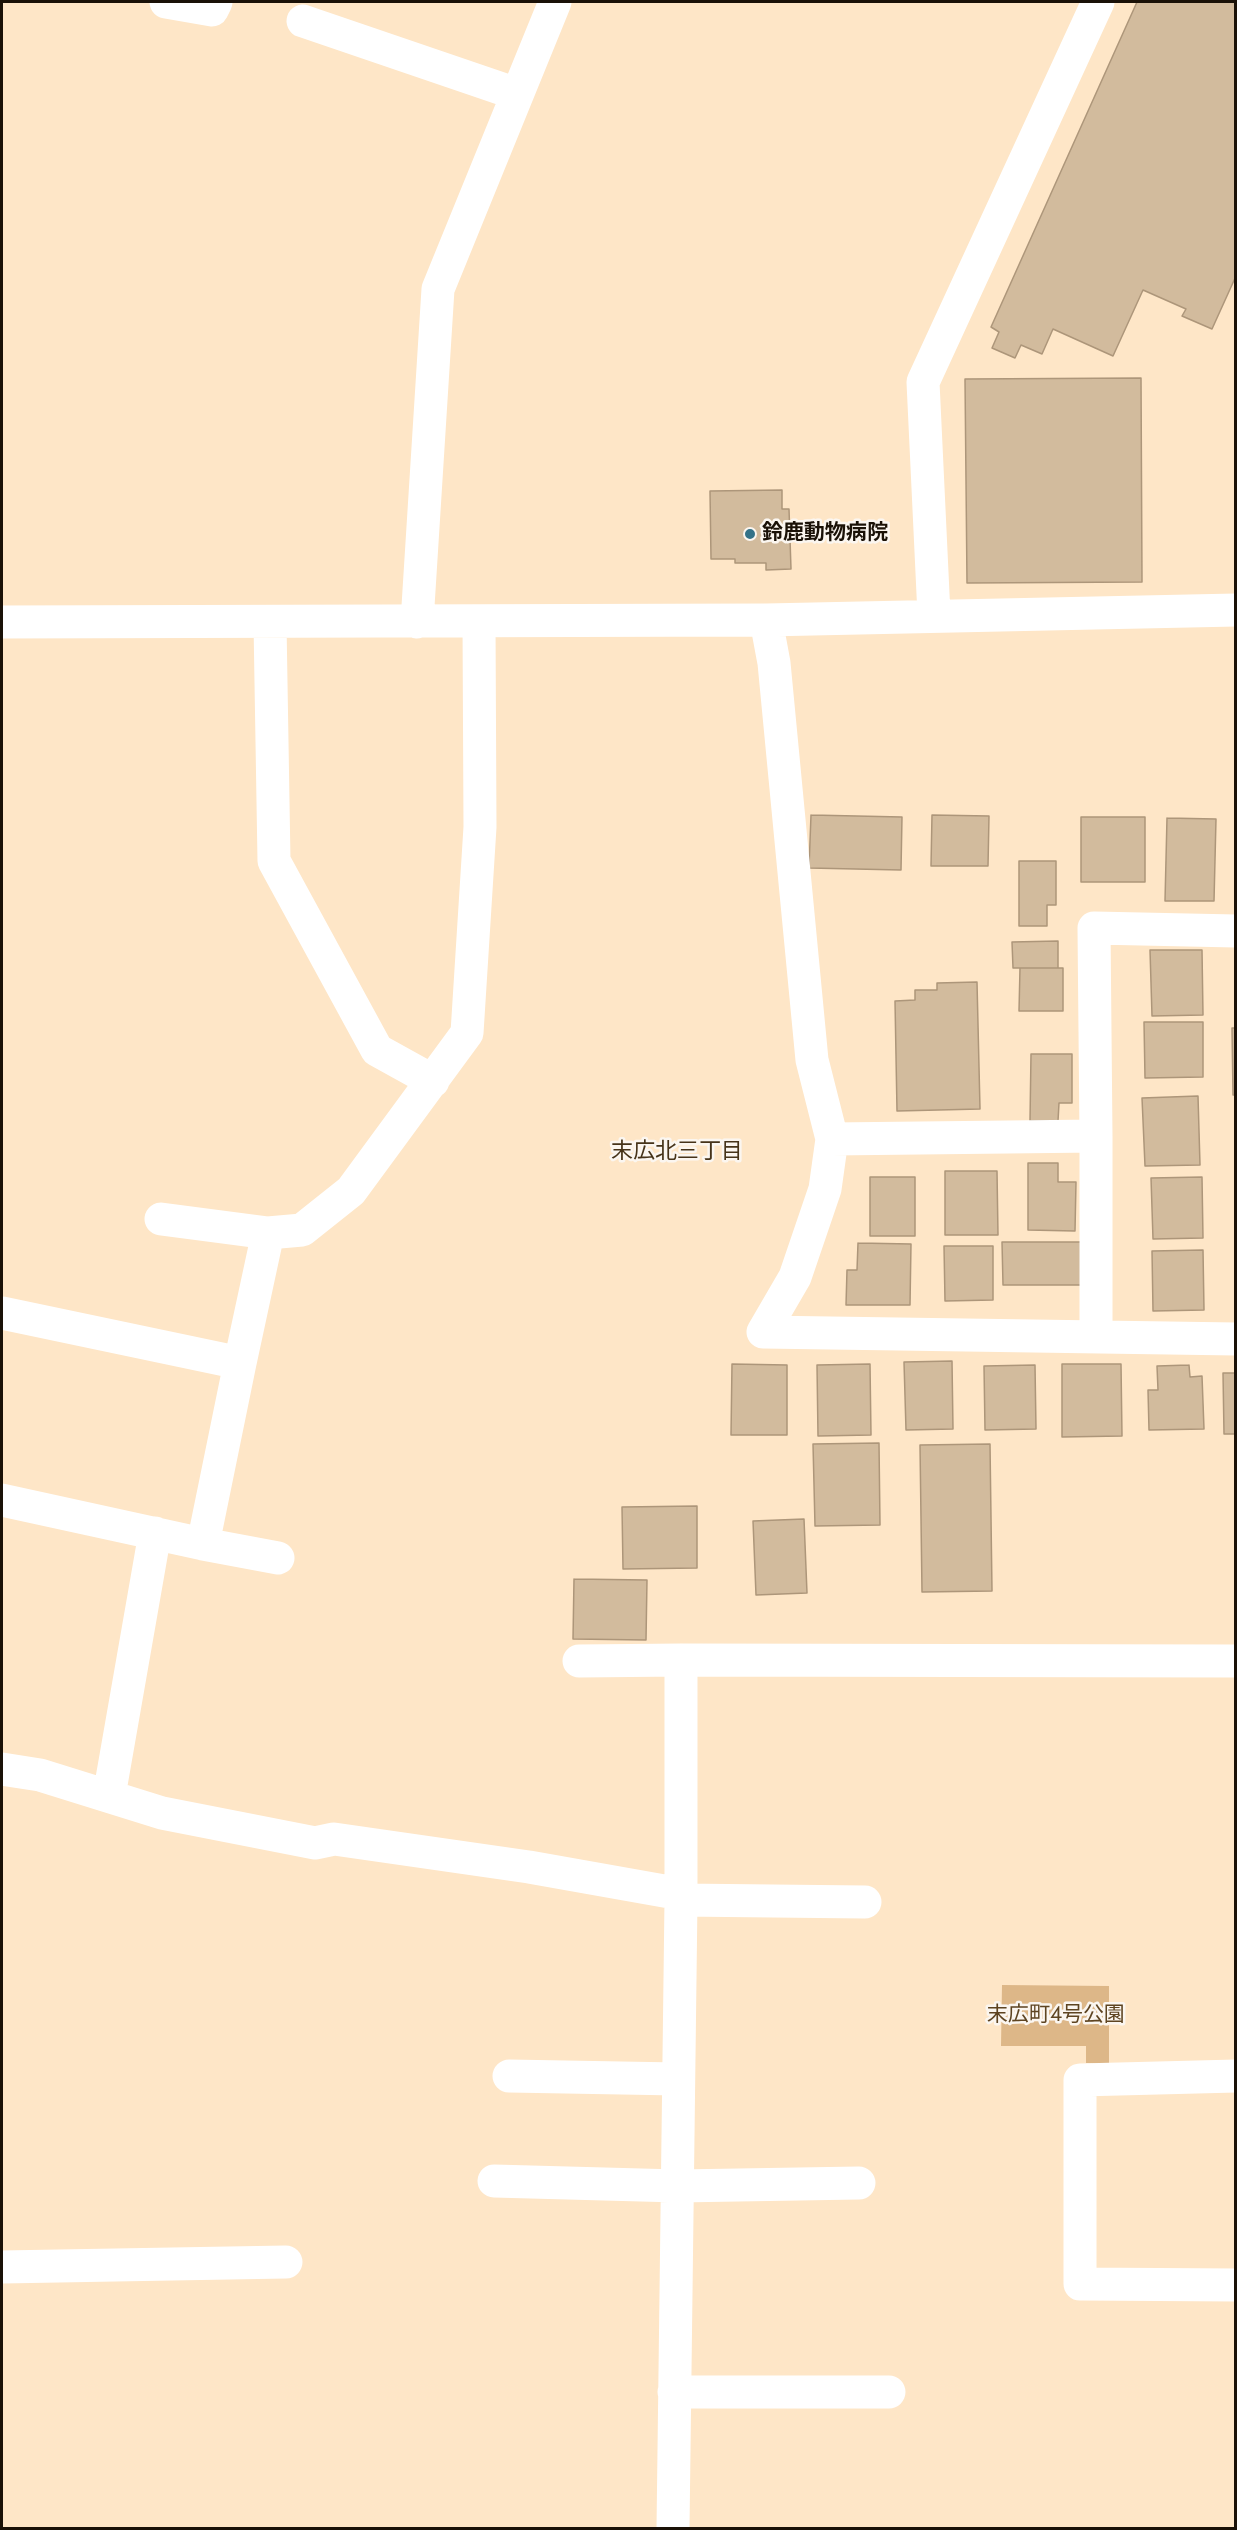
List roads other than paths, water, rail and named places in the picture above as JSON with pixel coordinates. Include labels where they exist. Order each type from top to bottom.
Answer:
[{"type":"street","points":[[166,2],[212,10],[216,2]]},
{"type":"street","points":[[417,622],[438,289],[555,2]]},
{"type":"street","points":[[934,615],[923,382],[1098,2]]},
{"type":"street","points":[[303,21],[517,94]]},
{"type":"street","points":[[2,622],[766,620],[1236,610]]},
{"type":"street","points":[[766,620],[774,663],[812,1060],[832,1139],[825,1189],[795,1277],[763,1332],[1236,1339]]},
{"type":"street","points":[[161,1219],[268,1233],[302,1230],[351,1191],[467,1033],[480,827],[479,622]]},
{"type":"street","points":[[270,623],[274,861],[377,1050],[433,1081]]},
{"type":"street","points":[[1096,1337],[1094,928],[1236,931]]},
{"type":"street","points":[[832,1139],[1096,1136]]},
{"type":"street","points":[[203,1544],[268,1233]]},
{"type":"street","points":[[2,1313],[240,1363]]},
{"type":"street","points":[[2,1500],[278,1558]]},
{"type":"street","points":[[109,1796],[154,1533]]},
{"type":"street","points":[[673,2529],[681,1897],[681,1660]]},
{"type":"street","points":[[579,1661],[1236,1661]]},
{"type":"street","points":[[2,1769],[40,1775],[162,1813],[315,1843],[334,1839],[529,1867],[681,1897],[865,1902]]},
{"type":"street","points":[[509,2076],[678,2079]]},
{"type":"street","points":[[1236,2076],[1080,2080],[1080,2284],[1236,2285]]},
{"type":"street","points":[[494,2181],[678,2187],[859,2183]]},
{"type":"street","points":[[2,2267],[286,2262]]},
{"type":"street","points":[[675,2392],[890,2392]]},
{"type":"place","name":"鈴鹿動物病院","points":[[750,534]]},
{"type":"district","name":"末広北三丁目","points":[[677,1153]]},
{"type":"park label","name":"末広町4号公園","points":[[1056,2016]]}]
